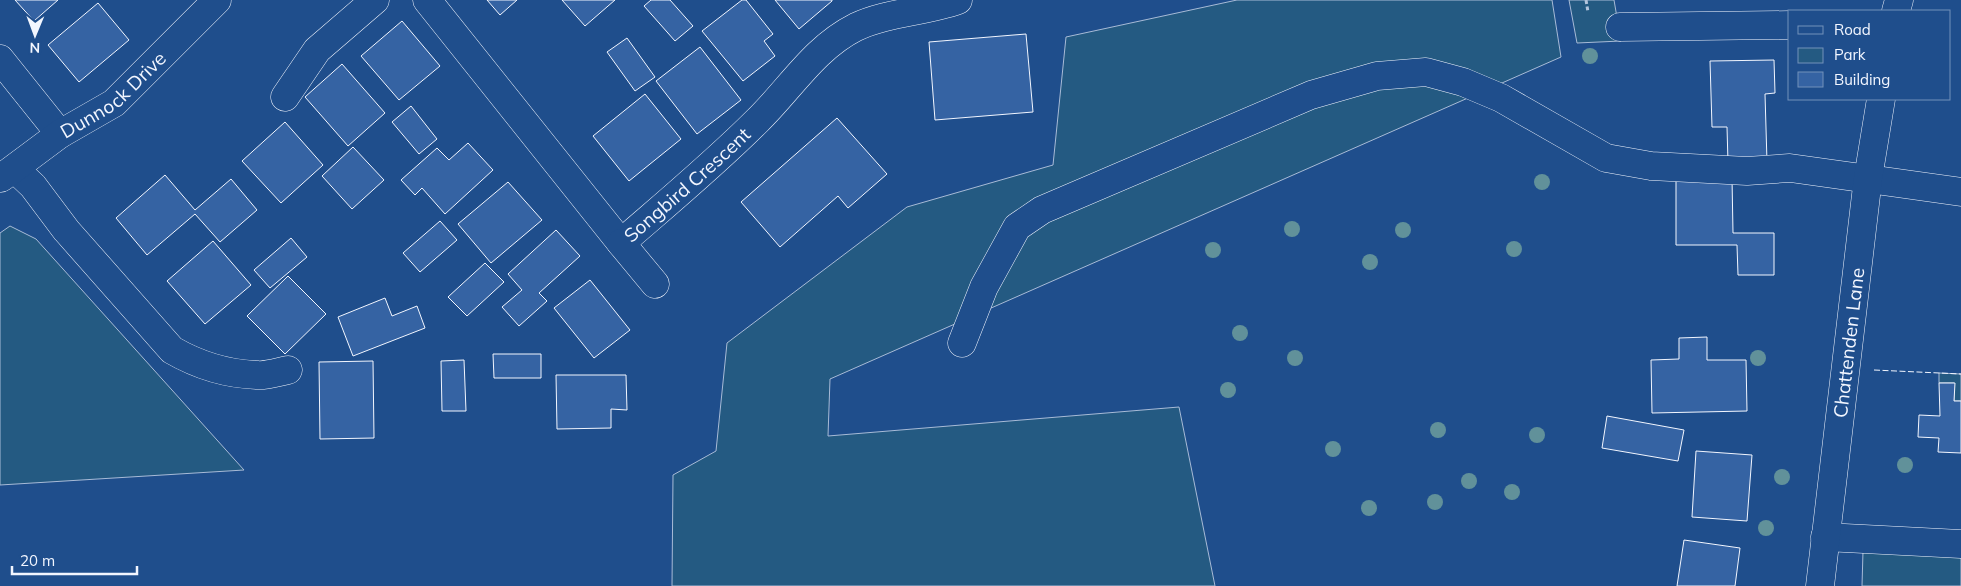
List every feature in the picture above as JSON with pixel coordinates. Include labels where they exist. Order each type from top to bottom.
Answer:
[{"type":"street","name":"Dunnock Drive","points":[[8,174],[60,134],[114,103],[217,0]]},
{"type":"street","points":[[286,97],[317,50],[375,0]]},
{"type":"street","name":"Songbird Crescent","points":[[427,0],[621,243],[758,121],[802,71],[834,40],[876,19],[939,7],[958,0]]},
{"type":"street","points":[[1620,27],[1788,25]]},
{"type":"street","points":[[0,59],[60,134]]},
{"type":"street","points":[[962,343],[984,287],[1017,227],[1042,210],[1311,96],[1377,76],[1426,72],[1463,82],[1501,98],[1606,158],[1651,166],[1747,170],[1790,168],[1961,192]]},
{"type":"street","name":"Chattenden Lane","points":[[1820,586],[1868,178],[1881,100]]},
{"type":"street","points":[[8,174],[33,186],[66,230],[172,350],[195,363],[228,371],[258,375],[288,370]]},
{"type":"street","points":[[621,243],[655,284]]},
{"type":"street","points":[[1825,537],[1961,544]]},
{"type":"green space","points":[[1237,0],[1552,0],[1561,57],[830,379],[828,436],[1179,407],[1215,586],[672,586],[673,475],[716,451],[727,343],[907,207],[1053,165],[1066,37]]},
{"type":"green space","points":[[1569,0],[1614,0],[1621,41],[1577,43]]},
{"type":"green space","points":[[10,226],[36,239],[244,470],[0,485],[0,233]]},
{"type":"green space","points":[[1939,373],[1961,374],[1961,401],[1954,401],[1954,383],[1939,383]]},
{"type":"green space","points":[[1863,551],[1961,554],[1961,586],[1862,586]]},
{"type":"building","points":[[15,0],[58,0],[34,21]]},
{"type":"building","points":[[487,0],[517,0],[500,15]]},
{"type":"building","points":[[562,0],[615,0],[585,26]]},
{"type":"building","points":[[651,0],[670,0],[693,26],[675,41],[644,6]]},
{"type":"building","points":[[742,0],[746,0],[773,34],[764,41],[775,56],[743,81],[702,31]]},
{"type":"building","points":[[775,0],[832,0],[832,1],[799,29]]},
{"type":"building","points":[[98,3],[129,40],[79,82],[48,45]]},
{"type":"building","points":[[402,21],[440,66],[399,100],[361,56]]},
{"type":"building","points":[[1026,34],[1033,112],[935,120],[929,42]]},
{"type":"building","points":[[627,38],[655,77],[635,91],[607,52]]},
{"type":"building","points":[[700,47],[741,100],[697,134],[656,81]]},
{"type":"building","points":[[1774,60],[1775,93],[1765,94],[1767,162],[1728,163],[1727,127],[1712,127],[1710,61]]},
{"type":"building","points":[[342,64],[385,113],[348,146],[305,97]]},
{"type":"building","points":[[645,94],[681,139],[629,181],[593,136]]},
{"type":"building","points":[[411,106],[437,139],[419,154],[392,122]]},
{"type":"building","points":[[837,118],[887,174],[848,208],[838,196],[780,247],[741,202]]},
{"type":"building","points":[[285,122],[323,165],[281,203],[242,161]]},
{"type":"building","points":[[468,143],[493,170],[445,214],[422,188],[415,195],[401,180],[437,148],[449,160]]},
{"type":"building","points":[[353,147],[384,180],[352,209],[322,176]]},
{"type":"building","points":[[165,175],[195,210],[231,179],[257,210],[220,242],[195,214],[147,255],[116,218]]},
{"type":"building","points":[[1676,178],[1732,178],[1733,233],[1774,233],[1774,275],[1738,275],[1737,245],[1676,245]]},
{"type":"building","points":[[508,182],[542,220],[491,263],[458,224]]},
{"type":"building","points":[[440,221],[457,240],[420,272],[403,253]]},
{"type":"building","points":[[556,230],[580,256],[539,293],[547,301],[519,326],[502,307],[522,290],[508,274]]},
{"type":"building","points":[[291,238],[307,257],[270,288],[254,270]]},
{"type":"building","points":[[213,241],[251,285],[205,324],[167,281]]},
{"type":"building","points":[[485,263],[504,282],[467,316],[448,297]]},
{"type":"building","points":[[288,276],[326,314],[285,354],[247,316]]},
{"type":"building","points":[[590,280],[630,330],[594,358],[554,308]]},
{"type":"building","points":[[385,298],[392,316],[417,306],[425,328],[353,356],[338,317]]},
{"type":"building","points":[[1707,337],[1707,360],[1746,360],[1747,411],[1652,413],[1651,360],[1679,359],[1679,338]]},
{"type":"building","points":[[493,354],[541,354],[541,378],[494,378]]},
{"type":"building","points":[[464,360],[466,411],[442,411],[441,361]]},
{"type":"building","points":[[373,361],[374,438],[320,439],[319,362]]},
{"type":"building","points":[[556,375],[626,375],[627,410],[611,409],[611,428],[557,429]]},
{"type":"building","points":[[1939,383],[1955,383],[1954,401],[1961,401],[1961,453],[1938,452],[1939,438],[1918,437],[1919,415],[1940,416]]},
{"type":"building","points":[[1607,416],[1684,430],[1678,461],[1602,448]]},
{"type":"building","points":[[1696,451],[1752,455],[1747,521],[1692,517]]},
{"type":"building","points":[[1684,540],[1740,548],[1735,586],[1677,586]]},
{"type":"fence","points":[[1874,370],[1961,374]]}]
